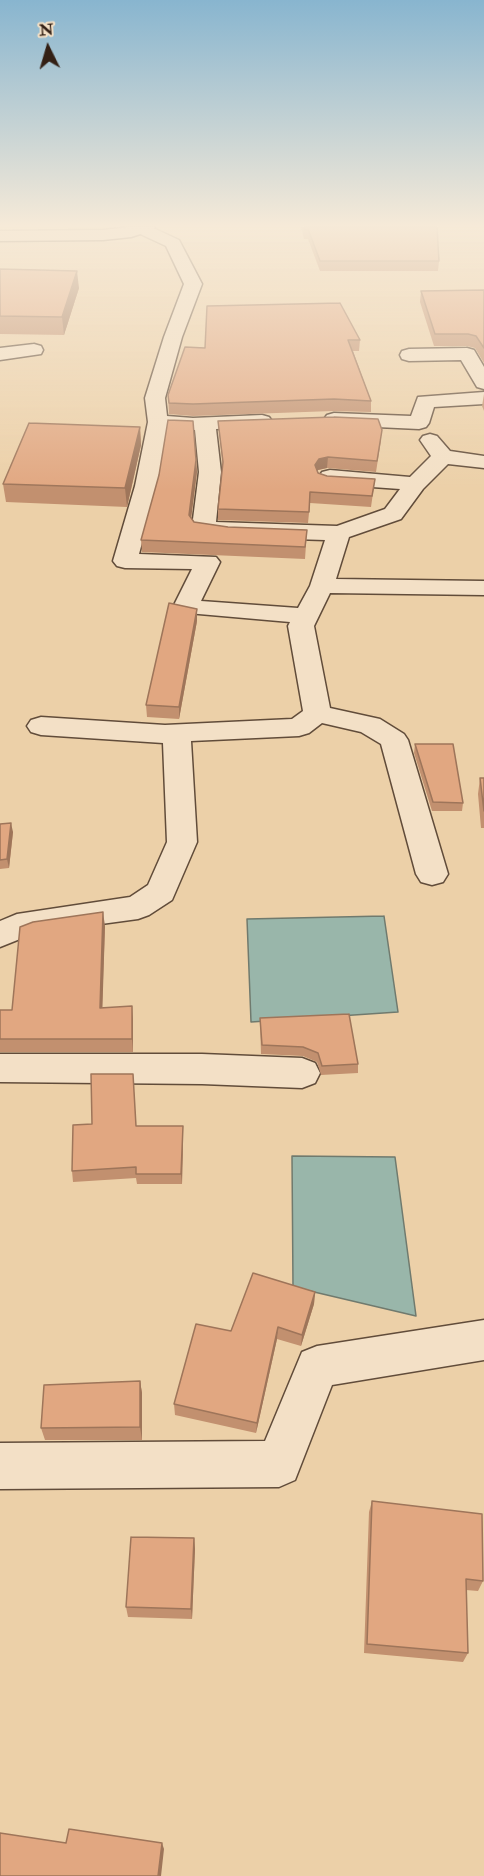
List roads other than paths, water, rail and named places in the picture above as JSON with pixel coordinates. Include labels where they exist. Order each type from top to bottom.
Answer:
[{"type":"street","points":[[181,315],[155,398],[158,422],[146,486],[125,561],[208,562],[185,607],[306,616]]},
{"type":"street","points":[[0,354],[34,350]]},
{"type":"street","points":[[409,355],[467,354],[484,383]]},
{"type":"street","points":[[419,423],[425,401],[484,398]]},
{"type":"street","points":[[312,419],[419,423]]},
{"type":"street","points":[[158,422],[280,420]]},
{"type":"street","points":[[205,423],[210,472],[204,527],[228,530],[339,533],[393,514],[415,484],[443,457]]},
{"type":"street","points":[[419,423],[443,457],[484,462]]},
{"type":"street","points":[[327,477],[415,484]]},
{"type":"street","points":[[317,714],[301,626],[322,586],[328,561],[339,533]]},
{"type":"street","points":[[322,586],[484,588]]},
{"type":"street","points":[[41,726],[177,734],[299,727],[317,714],[370,725],[394,740],[432,874]]},
{"type":"street","points":[[0,935],[29,922],[138,907],[161,892],[182,842],[177,734]]},
{"type":"street","points":[[0,1068],[202,1069],[302,1074]]},
{"type":"street","points":[[0,1466],[279,1464],[318,1367],[484,1340]]}]
